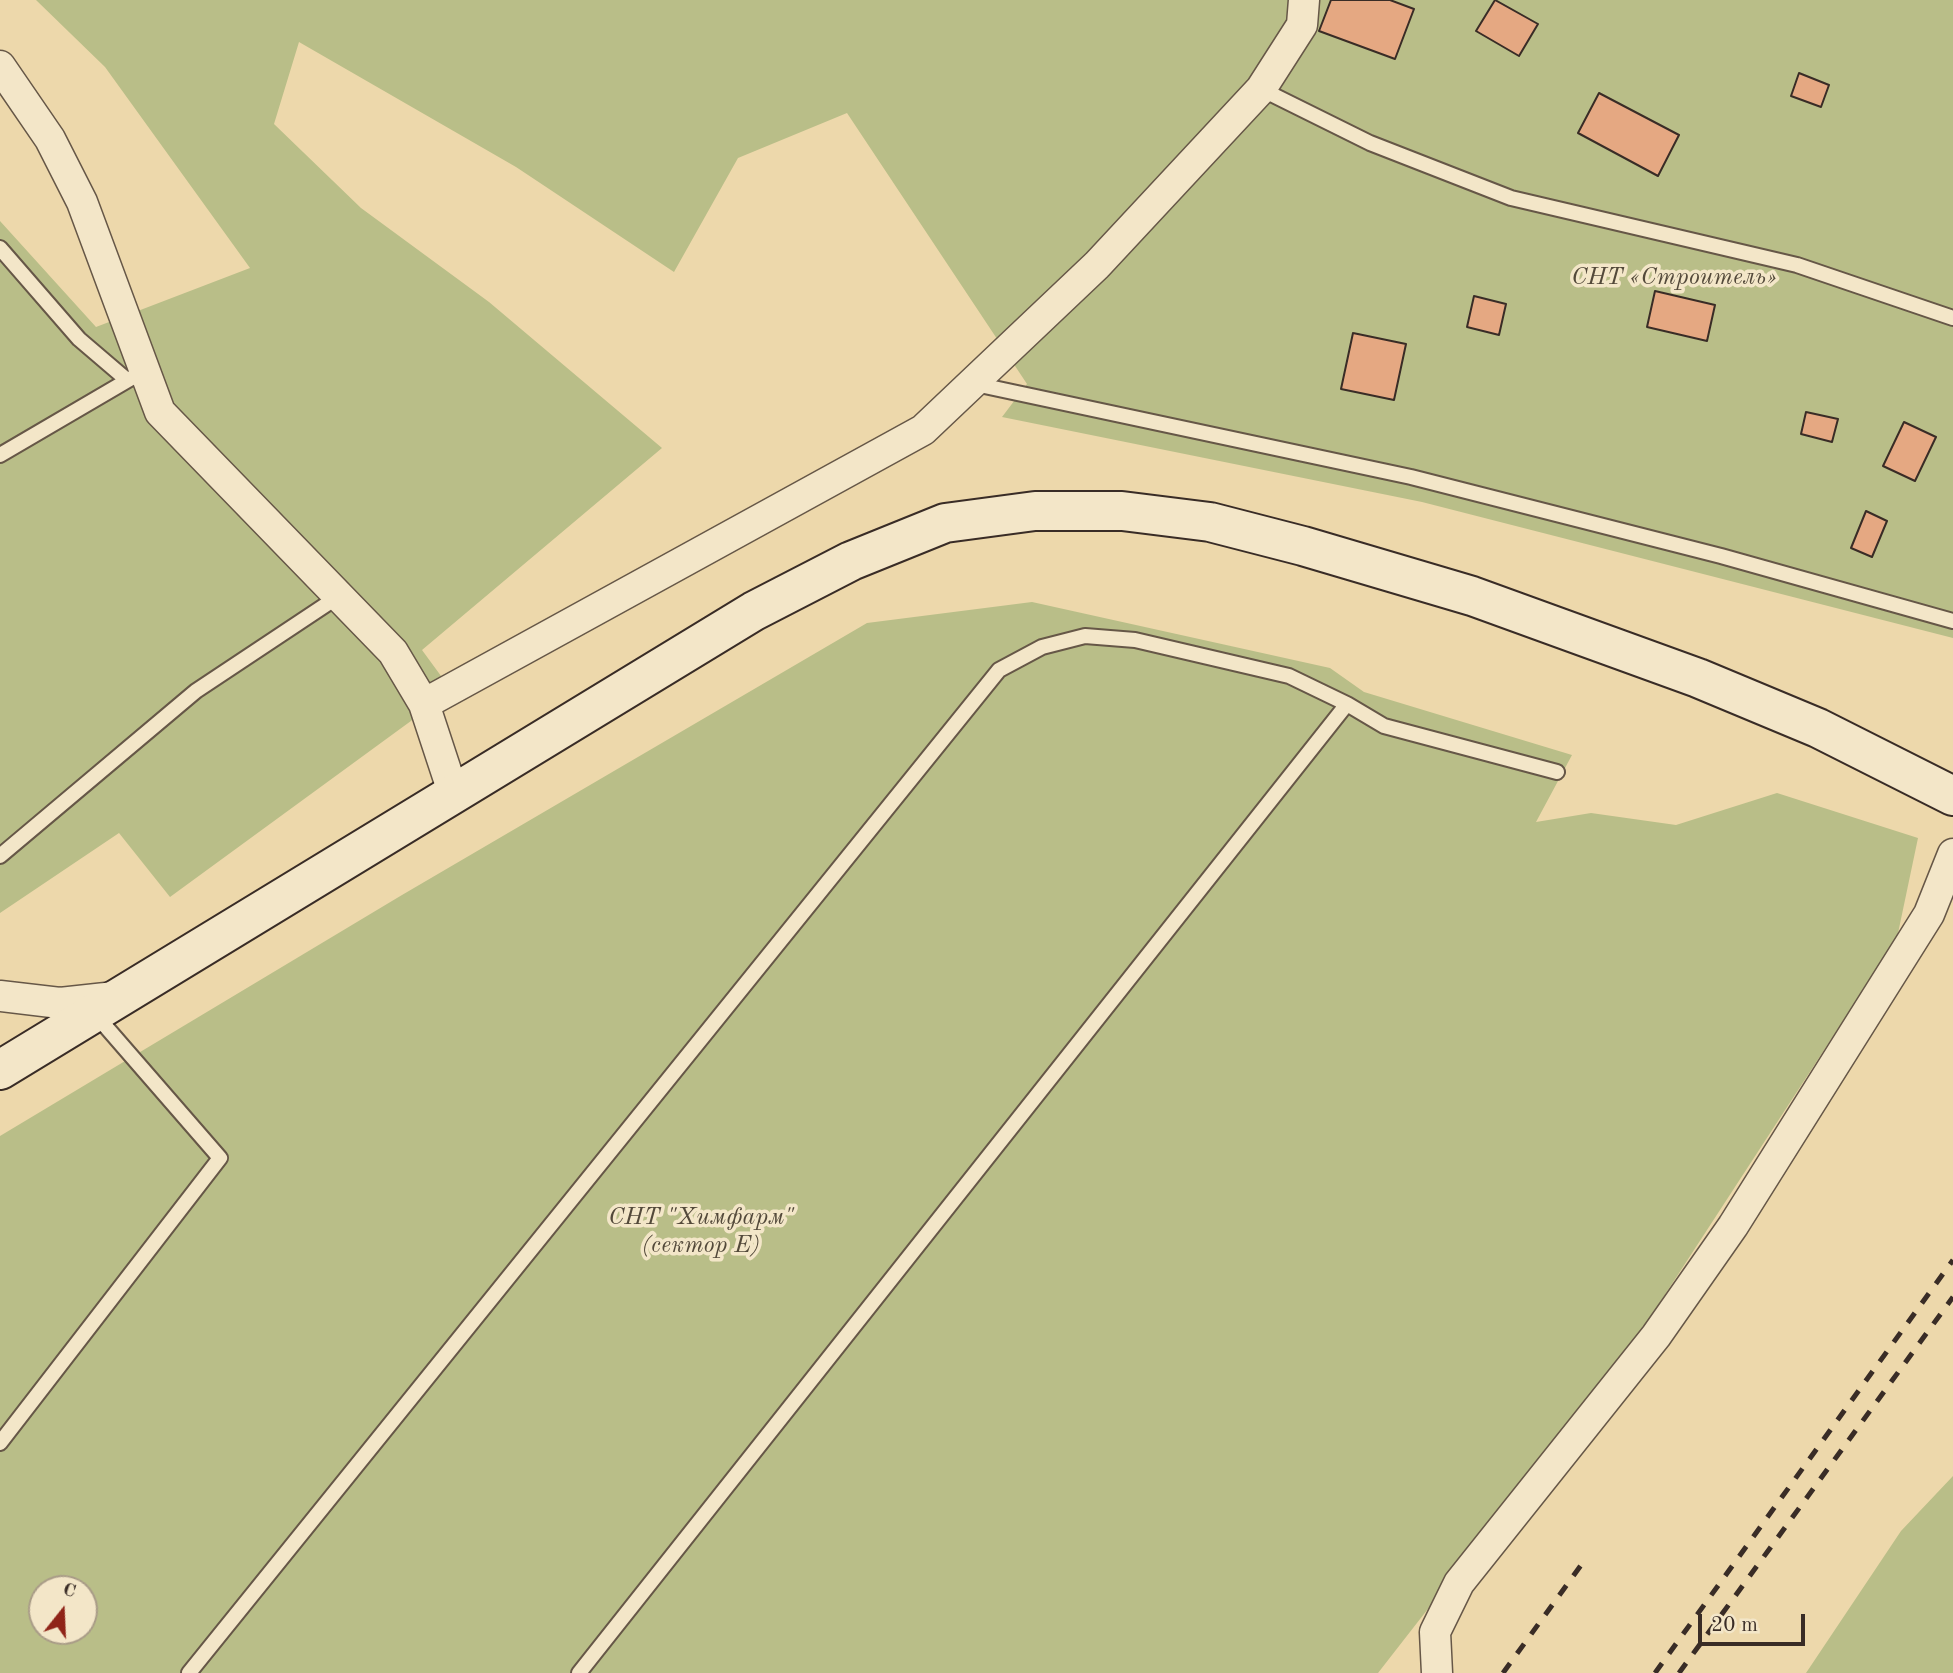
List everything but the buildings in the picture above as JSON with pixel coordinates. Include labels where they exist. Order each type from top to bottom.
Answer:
[{"type":"main road","points":[[0,1070],[754,611],[851,561],[945,523],[1035,511],[1122,511],[1210,522],[1472,596],[1698,678],[1818,729],[1953,796]]},
{"type":"street","points":[[424,704],[923,429],[975,383],[996,358],[1097,265],[1261,89],[1302,24],[1304,0]]},
{"type":"street","points":[[0,66],[50,139],[82,202],[137,375],[160,412],[393,652],[424,704],[454,795]]},
{"type":"street","points":[[1437,1673],[1435,1632],[1460,1583],[1656,1336],[1733,1226],[1929,914],[1953,854]]},
{"type":"street","points":[[0,996],[60,1003],[109,1004]]},
{"type":"lane","points":[[1261,89],[1370,143],[1511,198],[1797,265],[1953,318]]},
{"type":"lane","points":[[0,248],[79,339],[137,375],[0,455]]},
{"type":"lane","points":[[975,383],[1411,477],[1721,556],[1953,621]]},
{"type":"lane","points":[[0,856],[197,691],[339,596]]},
{"type":"lane","points":[[189,1673],[704,1039],[999,670],[1042,647],[1085,636],[1135,640],[1289,676],[1347,704],[1384,726],[1557,772]]},
{"type":"lane","points":[[579,1673],[1347,704]]},
{"type":"lane","points":[[0,1443],[220,1158],[109,1004]]},
{"type":"green space","name":"СНТ «Строитель»","points":[[36,0],[1953,0],[1953,638],[1422,502],[1002,417],[1027,384],[847,113],[738,158],[674,272],[516,167],[299,42],[274,124],[361,208],[489,302],[662,448],[422,650],[452,691],[170,897],[119,833],[0,913],[0,221],[96,327],[250,268],[105,67]]},
{"type":"green space","name":"СНТ \"Химфарм\" (сектор Е)","points":[[1032,602],[1330,668],[1364,692],[1572,755],[1536,822],[1591,813],[1676,825],[1777,793],[1918,838],[1897,938],[1625,1356],[1378,1673],[0,1673],[0,1136],[402,895],[867,623]]},
{"type":"green space","points":[[1953,1476],[1953,1673],[1806,1673],[1901,1531]]},
{"type":"railway","points":[[1655,1673],[1953,1260]]},
{"type":"railway","points":[[1679,1673],[1953,1297]]},
{"type":"railway","points":[[1503,1673],[1587,1557]]}]
